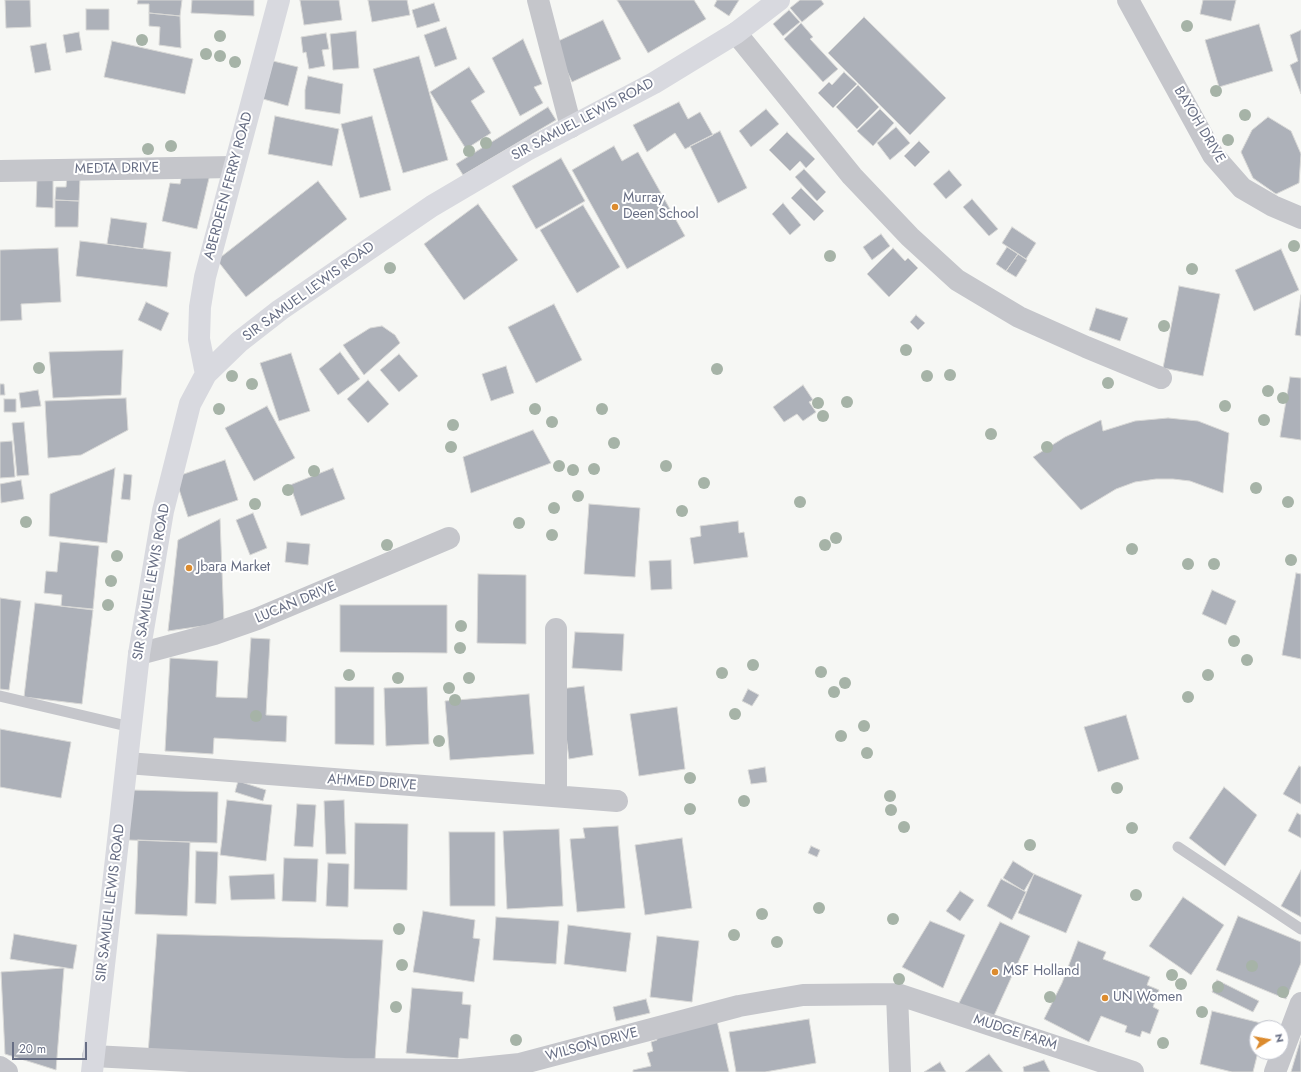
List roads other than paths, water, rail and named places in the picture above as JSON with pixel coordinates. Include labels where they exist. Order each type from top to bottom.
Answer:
[{"type":"main road","name":"ABERDEEN FERRY ROAD","points":[[206,374],[199,339],[200,307],[205,277],[279,0]]},
{"type":"main road","name":"SIR SAMUEL LEWIS ROAD","points":[[93,1064],[139,654],[163,511],[190,404],[206,374],[239,342],[280,310],[426,210],[526,150],[654,83],[736,33],[779,0]]},
{"type":"street","points":[[538,0],[571,127]]},
{"type":"street","name":"BAYOH DRIVE","points":[[1128,0],[1213,155],[1242,188],[1273,206],[1301,218]]},
{"type":"street","points":[[736,33],[852,176],[910,238],[957,280],[1018,317],[1161,378]]},
{"type":"street","name":"MEDTA DRIVE","points":[[0,171],[234,167]]},
{"type":"street","name":"LUCAN DRIVE","points":[[139,654],[214,634],[257,619],[449,538]]},
{"type":"street","points":[[556,629],[556,796]]},
{"type":"street","name":"AHMED DRIVE","points":[[127,763],[617,801]]},
{"type":"street","points":[[897,994],[900,1072]]},
{"type":"street","name":"WILSON DRIVE","points":[[93,1064],[461,1070],[520,1064],[738,1006],[803,995],[897,994]]},
{"type":"street","name":"MUDGE FARM","points":[[897,994],[1089,1064],[1133,1072]]},
{"type":"street","points":[[1275,1072],[1301,1003]]},
{"type":"street","points":[[0,1068],[7,1072]]},
{"type":"lane","points":[[0,696],[131,727]]},
{"type":"lane","points":[[1178,847],[1301,929]]},
{"type":"place","name":"Murray Deen School","points":[[615,207]]},
{"type":"place","name":"Jbara Market","points":[[189,568]]},
{"type":"place","name":"MSF Holland","points":[[995,972]]},
{"type":"place","name":"UN Women","points":[[1105,998]]}]
